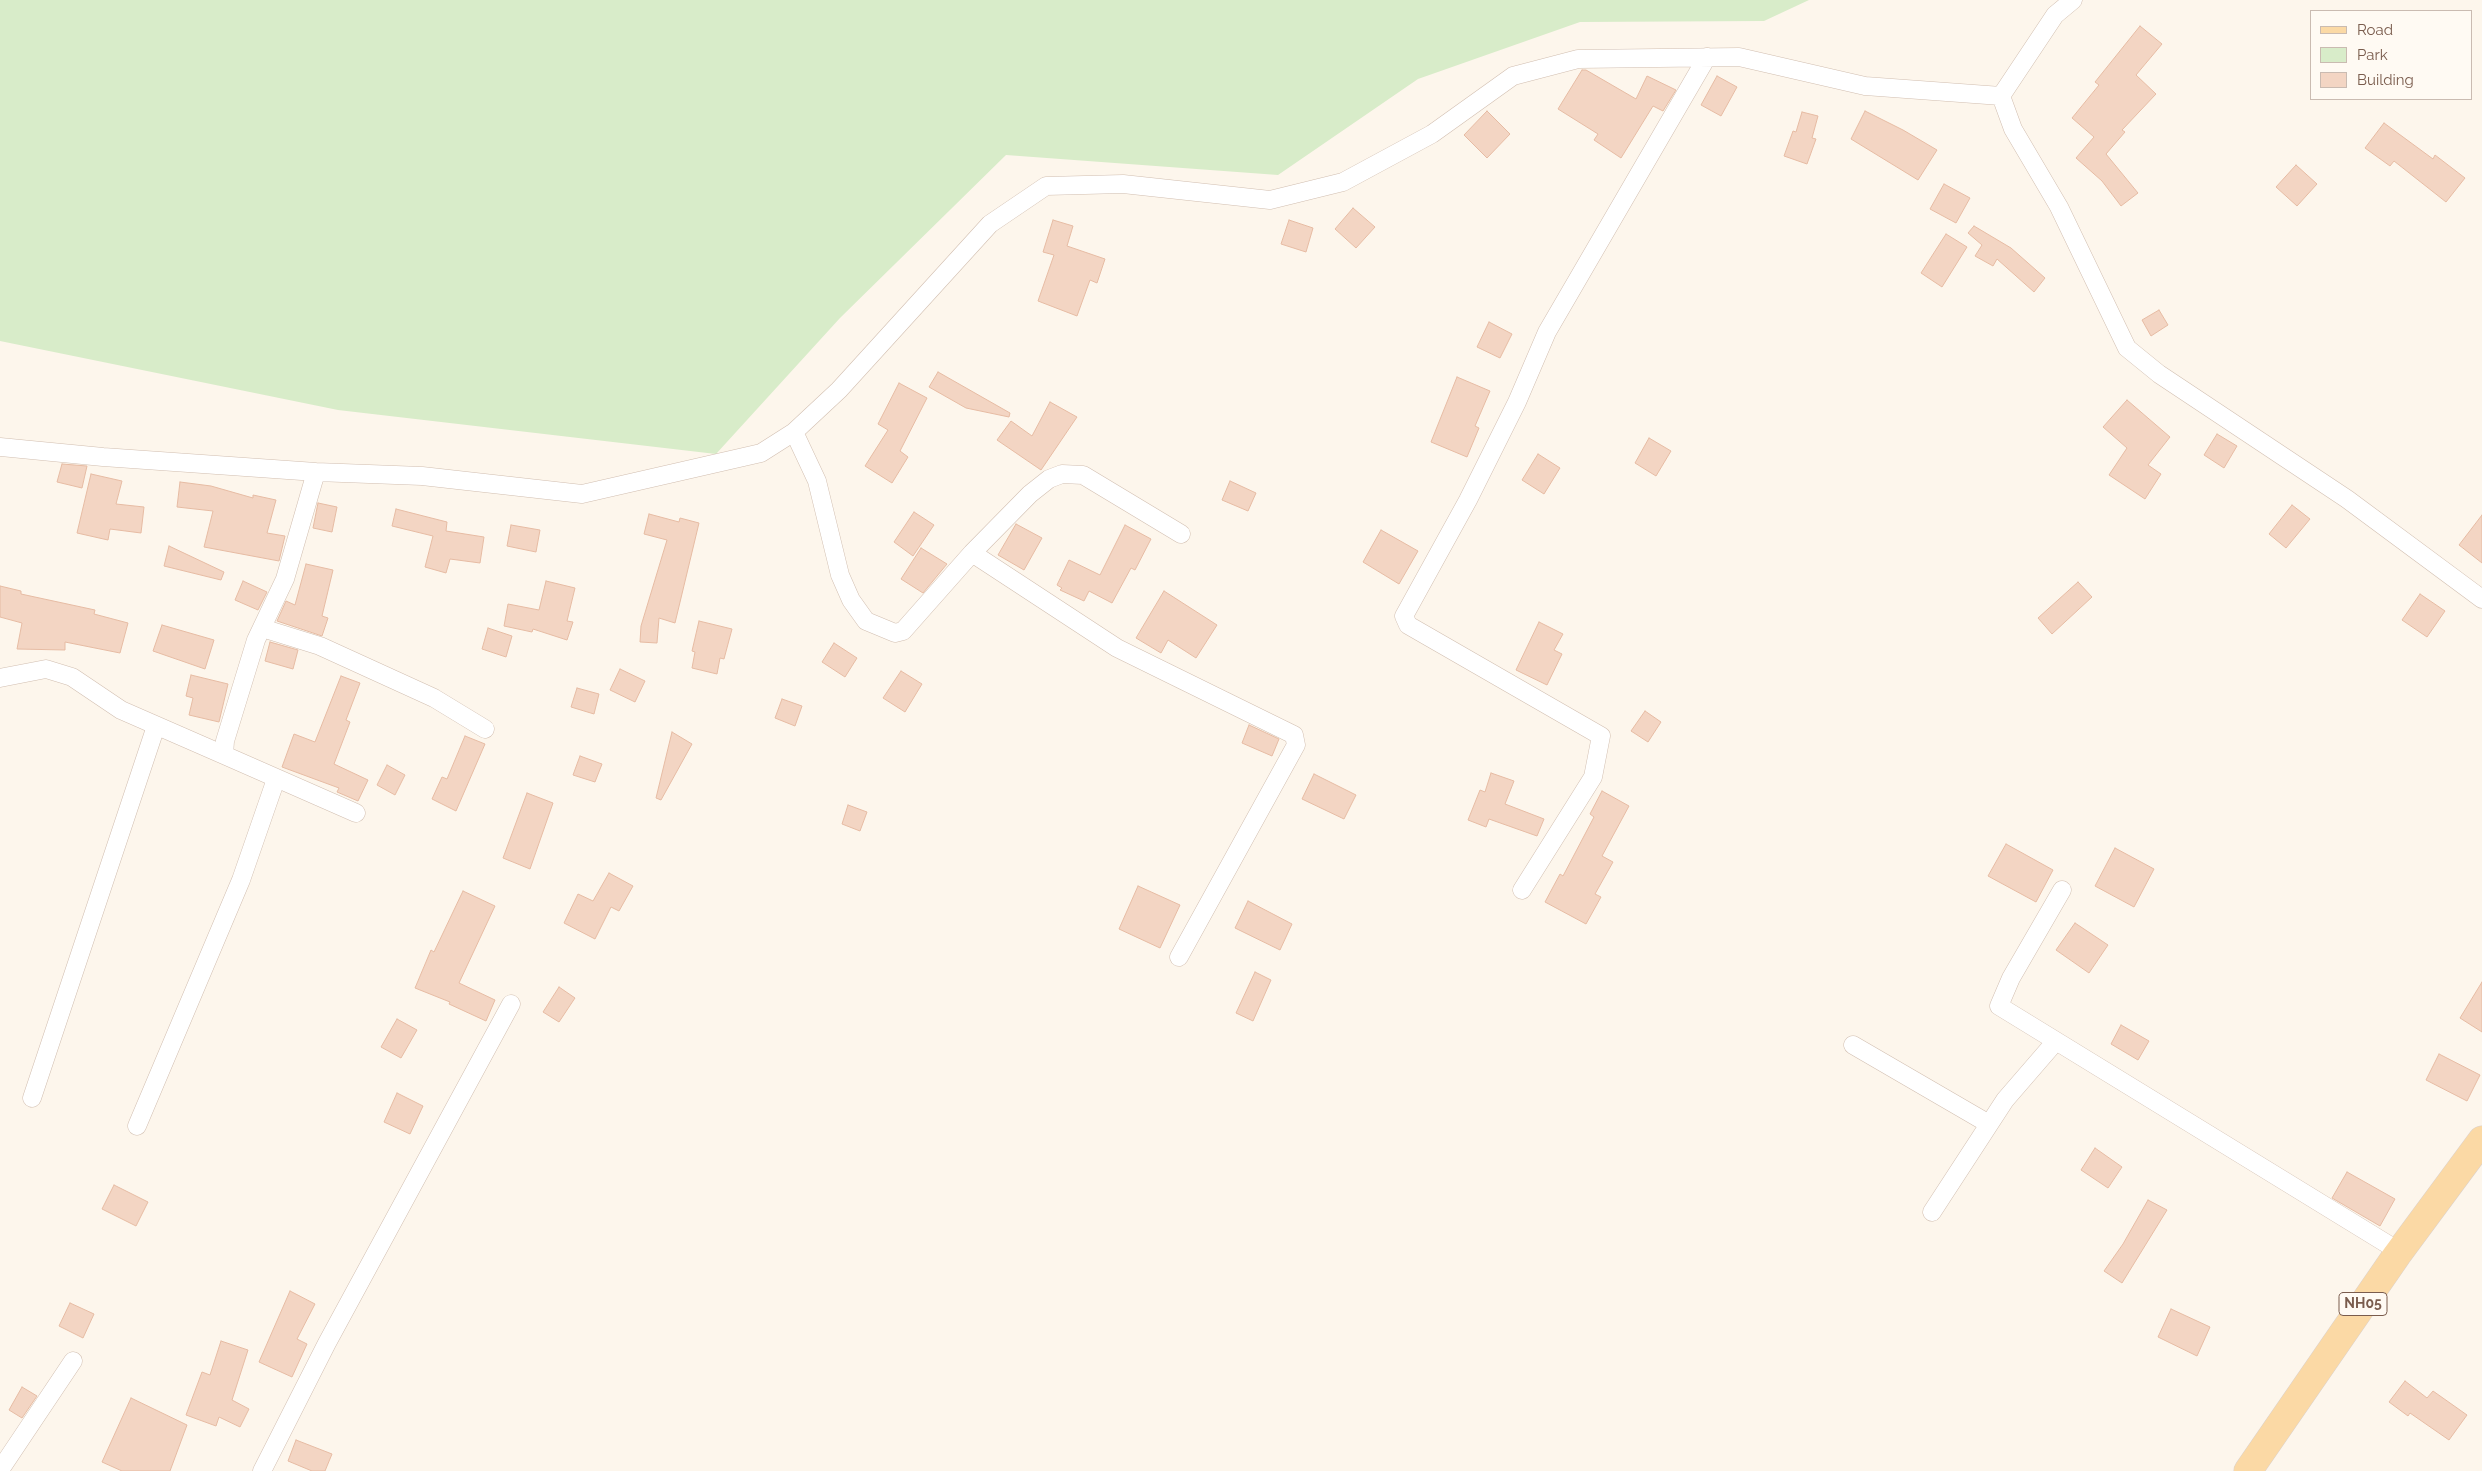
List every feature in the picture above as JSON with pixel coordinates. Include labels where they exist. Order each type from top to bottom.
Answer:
[{"type":"main road","name":"NH05","points":[[2248,1471],[2398,1255],[2482,1140]]},
{"type":"street","points":[[2001,96],[2055,15],[2073,0]]},
{"type":"street","points":[[1522,890],[1593,777],[1601,736],[1408,625],[1404,616],[1473,491],[1517,402],[1547,332],[1707,57]]},
{"type":"street","points":[[0,447],[103,457],[316,472],[422,476],[582,494],[761,453],[794,432],[839,390],[990,224],[1046,186],[1123,184],[1270,200],[1344,182],[1432,134],[1513,76],[1578,58],[1740,57],[1865,86],[2001,96]]},
{"type":"street","points":[[2001,96],[2013,129],[2059,208],[2128,348],[2159,374],[2347,499],[2482,599]]},
{"type":"street","points":[[794,432],[817,481],[840,575],[851,600],[866,621],[895,633],[903,631],[972,554],[1030,494],[1049,479],[1062,474],[1083,475],[1181,534]]},
{"type":"street","points":[[224,755],[225,741],[256,640],[285,579],[316,472]]},
{"type":"street","points":[[972,554],[1117,648],[1294,735],[1296,745],[1179,957]]},
{"type":"street","points":[[262,628],[329,650],[434,698],[485,729]]},
{"type":"street","points":[[0,678],[46,669],[72,677],[121,710],[356,813]]},
{"type":"street","points":[[32,1098],[156,726]]},
{"type":"street","points":[[137,1126],[241,880],[276,779]]},
{"type":"street","points":[[2062,890],[2012,978],[1999,1006],[2397,1250],[2398,1255]]},
{"type":"street","points":[[262,1471],[327,1343],[511,1004]]},
{"type":"street","points":[[1932,1212],[2005,1100],[2056,1041]]},
{"type":"street","points":[[1853,1045],[1989,1124]]},
{"type":"street","points":[[0,1470],[73,1361]]},
{"type":"green space","points":[[0,0],[1809,0],[1764,21],[1580,22],[1418,79],[1278,175],[1006,155],[840,318],[716,454],[338,410],[0,341]]},
{"type":"building","points":[[2140,26],[2162,44],[2136,75],[2156,94],[2122,130],[2125,132],[2106,154],[2138,193],[2121,206],[2102,181],[2076,158],[2094,137],[2072,118],[2099,85],[2095,82]]},
{"type":"building","points":[[1582,70],[1586,70],[1636,99],[1647,76],[1676,90],[1663,111],[1653,106],[1621,158],[1594,140],[1598,134],[1558,109]]},
{"type":"building","points":[[1717,76],[1737,87],[1721,116],[1701,105]]},
{"type":"building","points":[[1487,111],[1510,134],[1487,158],[1464,135]]},
{"type":"building","points":[[1865,111],[1937,150],[1918,180],[1851,139]]},
{"type":"building","points":[[1802,112],[1818,116],[1812,138],[1816,139],[1807,164],[1784,156],[1793,131],[1796,132]]},
{"type":"building","points":[[2384,123],[2433,159],[2435,155],[2465,178],[2446,202],[2394,161],[2390,166],[2365,148]]},
{"type":"building","points":[[2296,165],[2317,184],[2297,206],[2276,187]]},
{"type":"building","points":[[1944,184],[1970,198],[1956,223],[1930,209]]},
{"type":"building","points":[[1353,208],[1375,227],[1356,248],[1335,229]]},
{"type":"building","points":[[1053,220],[1073,226],[1067,246],[1105,259],[1097,283],[1090,280],[1077,316],[1038,301],[1054,255],[1043,252]]},
{"type":"building","points":[[1289,220],[1313,228],[1306,252],[1281,244]]},
{"type":"building","points":[[1974,226],[2011,248],[2045,278],[2034,292],[1997,259],[1993,266],[1975,256],[1982,245],[1968,233]]},
{"type":"building","points":[[1946,234],[1967,247],[1942,287],[1921,273]]},
{"type":"building","points":[[2159,310],[2168,325],[2151,336],[2142,320]]},
{"type":"building","points":[[1489,322],[1512,334],[1500,358],[1477,347]]},
{"type":"building","points":[[938,372],[1010,413],[1009,417],[966,408],[929,387]]},
{"type":"building","points":[[1457,377],[1490,391],[1475,426],[1479,428],[1467,457],[1431,442]]},
{"type":"building","points":[[899,383],[927,398],[900,451],[908,457],[892,483],[865,466],[888,430],[878,424]]},
{"type":"building","points":[[2127,400],[2170,437],[2148,465],[2161,474],[2145,499],[2109,475],[2127,448],[2103,427]]},
{"type":"building","points":[[1050,402],[1077,417],[1041,470],[997,440],[1011,421],[1032,436]]},
{"type":"building","points":[[2217,434],[2237,446],[2224,468],[2204,455]]},
{"type":"building","points":[[1649,438],[1671,451],[1656,476],[1635,463]]},
{"type":"building","points":[[1538,454],[1560,468],[1544,494],[1522,480]]},
{"type":"building","points":[[62,464],[87,466],[82,488],[57,482]]},
{"type":"building","points":[[91,474],[122,481],[116,504],[144,507],[141,533],[110,529],[108,540],[77,533]]},
{"type":"building","points":[[1230,481],[1256,493],[1248,511],[1222,500]]},
{"type":"building","points":[[180,482],[211,486],[253,498],[253,495],[276,500],[267,533],[285,536],[279,561],[204,547],[213,511],[177,507]]},
{"type":"building","points":[[318,503],[337,507],[332,532],[313,528]]},
{"type":"building","points":[[2292,505],[2310,519],[2286,548],[2269,534]]},
{"type":"building","points":[[396,509],[447,522],[446,531],[484,537],[480,563],[450,559],[446,573],[425,567],[433,536],[392,526]]},
{"type":"building","points":[[914,512],[934,525],[913,556],[894,542]]},
{"type":"building","points":[[649,514],[679,522],[680,518],[699,523],[675,623],[659,618],[657,643],[640,642],[641,626],[667,540],[644,534]]},
{"type":"building","points":[[2482,515],[2482,563],[2459,545]]},
{"type":"building","points":[[1016,524],[1042,538],[1024,570],[998,555]]},
{"type":"building","points":[[511,525],[540,530],[536,552],[507,546]]},
{"type":"building","points":[[1125,525],[1151,539],[1135,570],[1131,568],[1112,603],[1089,591],[1084,601],[1060,590],[1062,588],[1057,585],[1069,560],[1100,575]]},
{"type":"building","points":[[1381,530],[1418,551],[1399,584],[1363,562]]},
{"type":"building","points":[[169,546],[224,572],[221,580],[164,566]]},
{"type":"building","points":[[921,548],[947,564],[923,593],[901,579]]},
{"type":"building","points":[[306,564],[333,570],[322,616],[328,618],[322,636],[277,621],[286,601],[295,605]]},
{"type":"building","points":[[243,581],[267,592],[258,610],[235,600]]},
{"type":"building","points":[[546,581],[575,588],[567,621],[573,622],[567,640],[533,629],[532,632],[504,626],[508,604],[539,610]]},
{"type":"building","points":[[2078,582],[2092,597],[2052,634],[2038,618]]},
{"type":"building","points":[[0,586],[21,591],[21,594],[95,610],[94,614],[128,623],[120,653],[65,642],[65,650],[17,649],[22,623],[0,617]]},
{"type":"building","points":[[1164,591],[1217,625],[1196,658],[1168,640],[1161,653],[1136,638]]},
{"type":"building","points":[[2420,594],[2445,611],[2427,637],[2402,620]]},
{"type":"building","points":[[699,621],[732,629],[724,659],[720,658],[717,674],[692,668],[695,652],[692,651]]},
{"type":"building","points":[[1539,622],[1563,634],[1554,650],[1562,654],[1547,685],[1516,670]]},
{"type":"building","points":[[162,625],[214,640],[205,669],[153,651]]},
{"type":"building","points":[[488,628],[512,636],[506,657],[482,649]]},
{"type":"building","points":[[270,642],[298,650],[293,669],[265,661]]},
{"type":"building","points":[[834,643],[857,658],[845,677],[822,662]]},
{"type":"building","points":[[620,669],[645,681],[635,702],[610,690]]},
{"type":"building","points":[[901,671],[922,684],[905,712],[883,698]]},
{"type":"building","points":[[191,675],[228,684],[219,722],[189,715],[193,698],[186,696]]},
{"type":"building","points":[[341,676],[360,683],[346,720],[350,722],[334,764],[368,780],[358,801],[337,792],[339,788],[282,767],[294,734],[315,742]]},
{"type":"building","points":[[577,688],[599,694],[594,714],[571,707]]},
{"type":"building","points":[[782,699],[802,706],[795,726],[775,718]]},
{"type":"building","points":[[1645,711],[1661,722],[1648,742],[1631,731]]},
{"type":"building","points":[[1249,725],[1279,739],[1272,756],[1242,743]]},
{"type":"building","points":[[672,732],[692,744],[661,800],[656,798]]},
{"type":"building","points":[[465,736],[485,744],[456,811],[432,799],[442,777],[447,779]]},
{"type":"building","points":[[580,756],[602,764],[595,782],[573,775]]},
{"type":"building","points":[[387,765],[405,775],[395,795],[377,785]]},
{"type":"building","points":[[1491,773],[1514,781],[1505,804],[1544,819],[1537,836],[1489,819],[1486,827],[1468,820],[1480,790],[1485,792]]},
{"type":"building","points":[[1314,774],[1356,795],[1344,819],[1302,799]]},
{"type":"building","points":[[1602,791],[1629,806],[1602,856],[1613,862],[1595,894],[1601,897],[1586,924],[1545,902],[1560,874],[1563,876],[1594,817],[1590,814]]},
{"type":"building","points":[[527,793],[553,803],[530,869],[503,858]]},
{"type":"building","points":[[848,805],[867,812],[860,831],[842,824]]},
{"type":"building","points":[[2006,844],[2053,870],[2036,902],[1988,876]]},
{"type":"building","points":[[2115,848],[2154,869],[2134,907],[2095,886]]},
{"type":"building","points":[[609,873],[633,886],[619,911],[611,907],[595,939],[564,923],[578,894],[593,901]]},
{"type":"building","points":[[1138,886],[1180,905],[1160,948],[1119,929]]},
{"type":"building","points":[[463,891],[495,906],[459,983],[495,1000],[486,1021],[449,1004],[450,1002],[415,988],[431,950],[434,952]]},
{"type":"building","points":[[1248,901],[1292,924],[1280,950],[1235,928]]},
{"type":"building","points":[[2075,923],[2108,945],[2089,973],[2056,950]]},
{"type":"building","points":[[1255,972],[1271,980],[1253,1021],[1236,1013]]},
{"type":"building","points":[[2482,982],[2482,1032],[2460,1018]]},
{"type":"building","points":[[559,987],[575,998],[559,1022],[543,1012]]},
{"type":"building","points":[[397,1019],[417,1030],[401,1058],[381,1047]]},
{"type":"building","points":[[2121,1025],[2149,1041],[2138,1060],[2111,1044]]},
{"type":"building","points":[[2439,1054],[2480,1075],[2467,1101],[2426,1080]]},
{"type":"building","points":[[397,1093],[423,1106],[410,1134],[384,1122]]},
{"type":"building","points":[[2095,1148],[2122,1167],[2108,1188],[2081,1170]]},
{"type":"building","points":[[2347,1172],[2395,1199],[2380,1226],[2332,1198]]},
{"type":"building","points":[[114,1185],[148,1202],[136,1226],[102,1209]]},
{"type":"building","points":[[2148,1200],[2167,1210],[2122,1283],[2104,1271],[2123,1244]]},
{"type":"building","points":[[290,1291],[315,1304],[297,1339],[307,1344],[292,1377],[259,1362]]},
{"type":"building","points":[[70,1303],[94,1314],[83,1338],[59,1326]]},
{"type":"building","points":[[2171,1309],[2210,1327],[2197,1356],[2158,1337]]},
{"type":"building","points":[[221,1341],[248,1350],[232,1400],[249,1409],[240,1427],[219,1417],[216,1426],[186,1415],[202,1372],[210,1375]]},
{"type":"building","points":[[2405,1381],[2427,1398],[2433,1391],[2467,1415],[2449,1440],[2410,1413],[2408,1416],[2389,1402]]},
{"type":"building","points":[[22,1387],[37,1396],[22,1418],[9,1410]]},
{"type":"building","points":[[131,1398],[187,1425],[170,1471],[122,1471],[102,1462]]},
{"type":"building","points":[[296,1440],[332,1454],[325,1471],[312,1471],[288,1461]]}]
